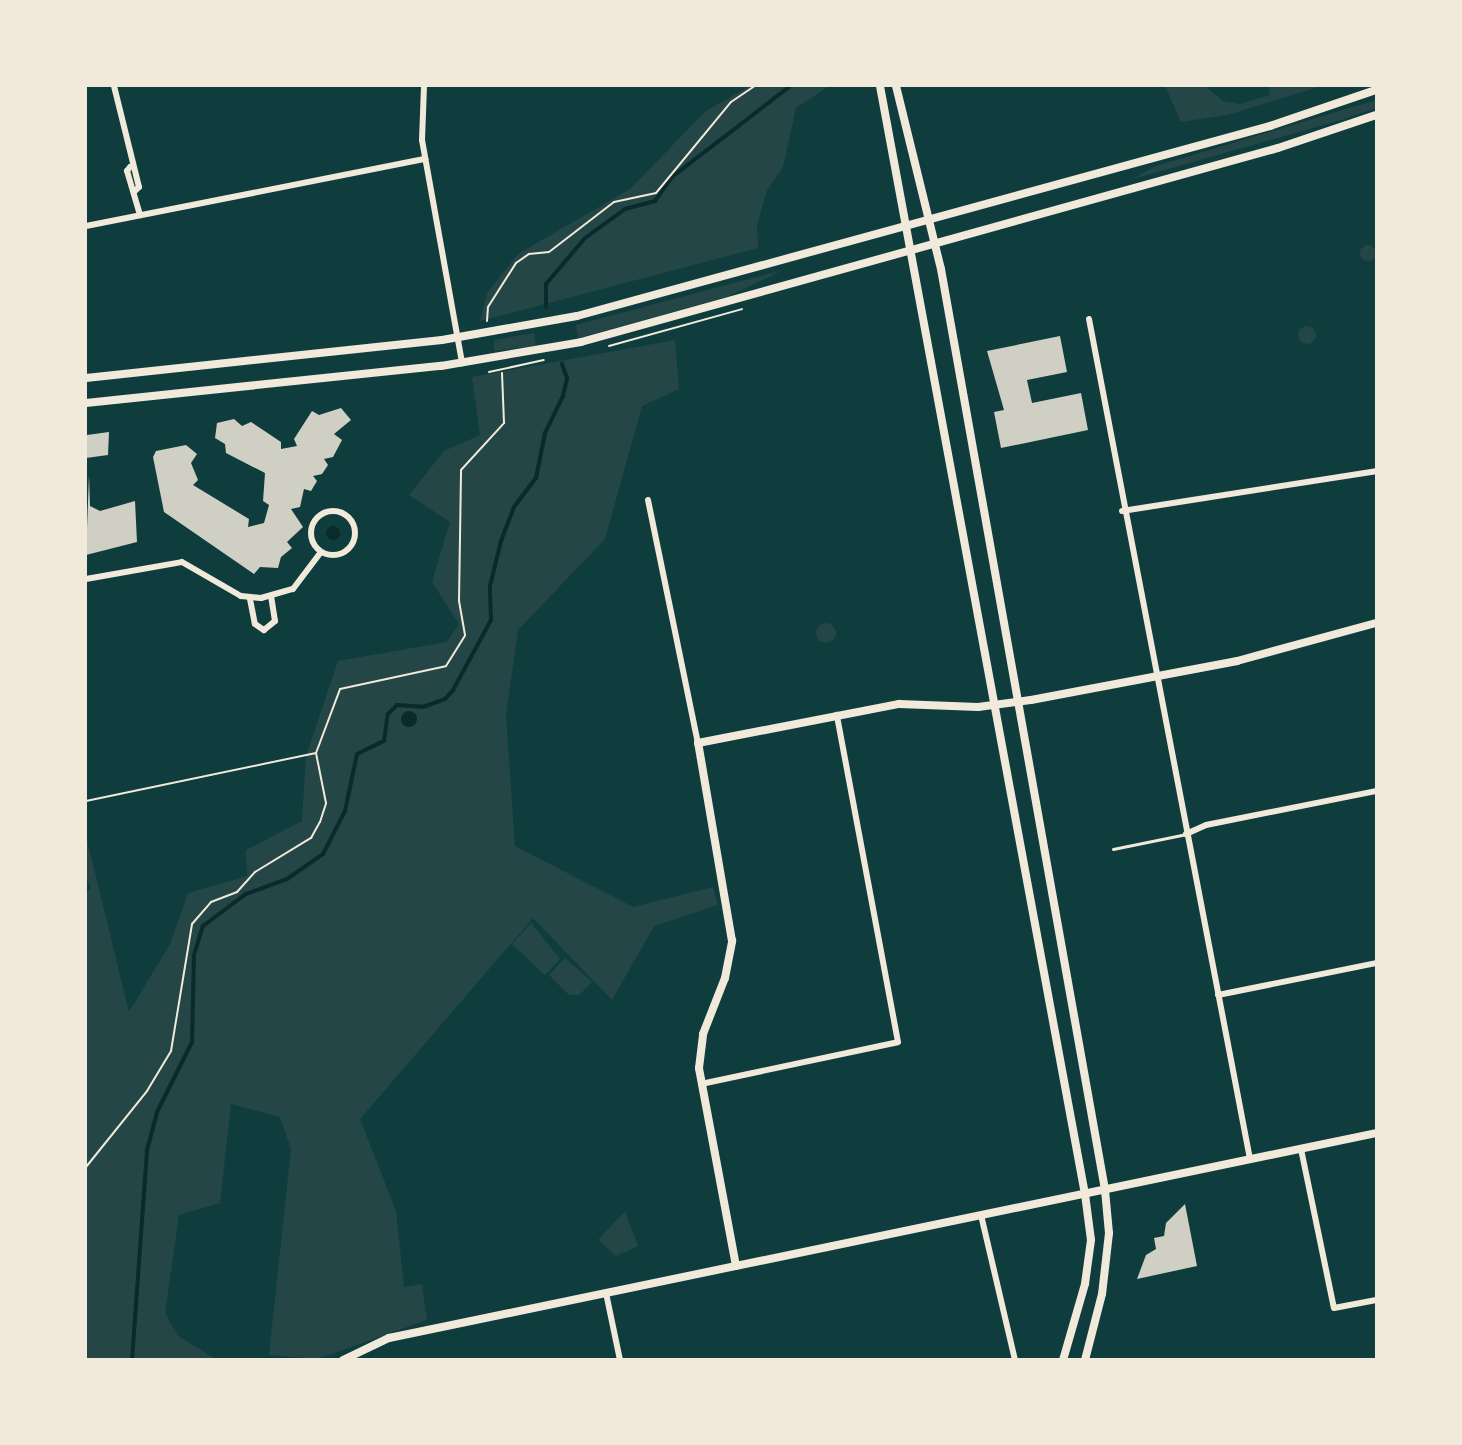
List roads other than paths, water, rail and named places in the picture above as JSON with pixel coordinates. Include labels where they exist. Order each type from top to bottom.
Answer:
[{"type":"main road","points":[[880,86],[912,249],[993,706],[1085,1194],[1090,1240],[1085,1284],[1063,1359]]},
{"type":"main road","points":[[896,86],[936,243],[1015,702],[1105,1190],[1109,1233],[1102,1294],[1084,1359]]},
{"type":"main road","points":[[86,378],[459,338],[629,304],[1270,126],[1377,90]]},
{"type":"main road","points":[[86,403],[462,363],[628,331],[912,249],[1278,148],[1377,115]]},
{"type":"street","points":[[114,86],[130,167],[127,171],[135,191],[140,215]]},
{"type":"street","points":[[424,86],[425,159],[462,363]]},
{"type":"street","points":[[86,226],[425,159]]},
{"type":"street","points":[[1089,319],[1122,511],[1250,1160]]},
{"type":"street","points":[[1122,511],[1377,471]]},
{"type":"street","points":[[648,500],[698,743],[732,941],[725,978],[703,1034],[701,1084],[736,1266]]},
{"type":"street","points":[[329,512],[344,514],[354,527],[351,545],[336,555],[321,552],[311,537],[313,523],[329,512]]},
{"type":"street","points":[[86,579],[182,562],[250,599],[271,597],[295,587],[321,552]]},
{"type":"street","points":[[250,599],[255,624],[263,630],[275,621],[271,597]]},
{"type":"street","points":[[698,743],[837,715],[916,702],[993,706],[1307,645],[1377,623]]},
{"type":"street","points":[[701,1084],[898,1042],[837,715]]},
{"type":"street","points":[[1186,834],[1206,825],[1377,791]]},
{"type":"street","points":[[1218,995],[1377,963]]},
{"type":"street","points":[[343,1359],[389,1338],[1377,1133]]},
{"type":"street","points":[[1301,1149],[1334,1308],[1377,1300]]},
{"type":"street","points":[[981,1215],[1015,1359]]},
{"type":"street","points":[[606,1293],[620,1359]]},
{"type":"lane","points":[[1113,849],[1186,834]]},
{"type":"waterway","points":[[546,307],[546,284],[585,238],[625,209],[655,201],[672,177],[790,86]]},
{"type":"waterway","points":[[132,1360],[147,1150],[157,1112],[192,1042],[194,955],[203,926],[246,894],[287,879],[323,854],[345,811],[357,754],[384,741],[388,714],[397,705],[423,707],[445,699],[453,690],[491,620],[490,586],[501,541],[514,507],[536,478],[545,433],[563,396],[567,378],[562,364]]}]
